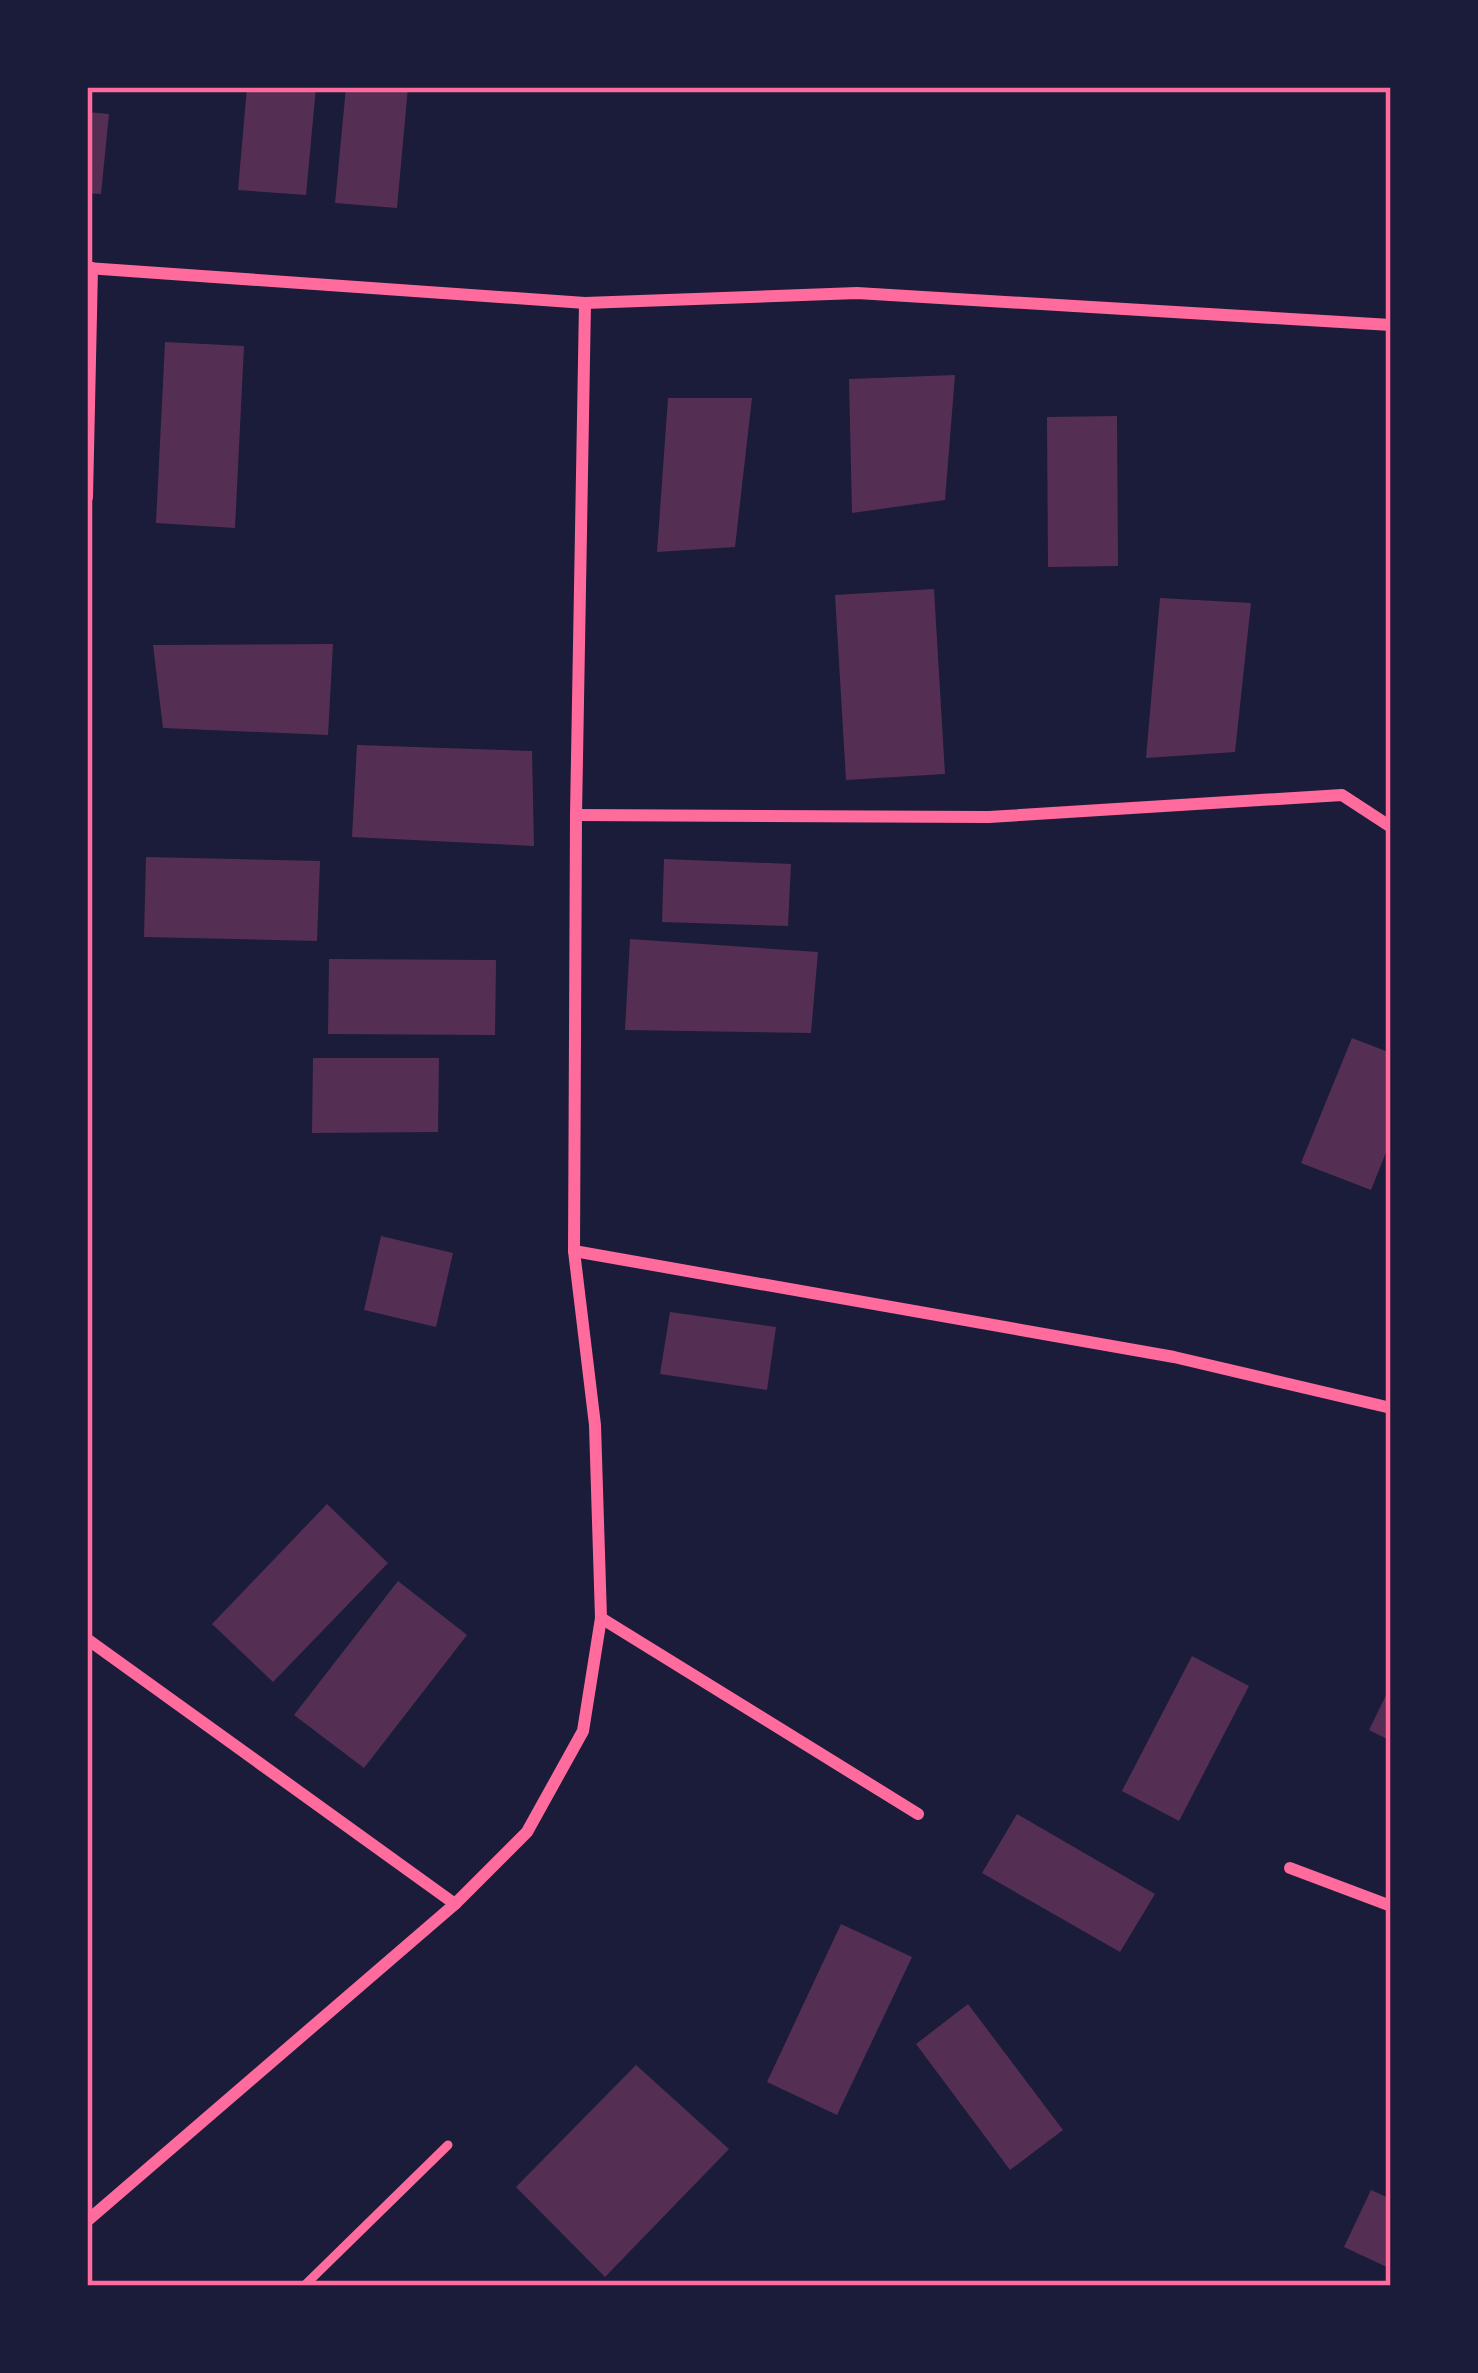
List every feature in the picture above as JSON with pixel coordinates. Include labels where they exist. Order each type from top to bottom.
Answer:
[{"type":"street","points":[[87,497],[90,268],[585,303],[857,293],[1391,325]]},
{"type":"street","points":[[87,2221],[455,1904],[527,1832],[583,1731],[601,1618],[596,1425],[574,1251],[585,303]]},
{"type":"street","points":[[576,814],[989,817],[1342,795],[1391,827]]},
{"type":"street","points":[[574,1251],[1174,1358],[1391,1408]]},
{"type":"street","points":[[601,1618],[918,1814]]},
{"type":"street","points":[[87,1639],[455,1904]]},
{"type":"street","points":[[1290,1868],[1391,1906]]},
{"type":"lane","points":[[304,2286],[448,2145]]},
{"type":"building","points":[[247,87],[316,87],[306,195],[238,190]]},
{"type":"building","points":[[346,87],[408,87],[397,208],[335,203]]},
{"type":"building","points":[[87,112],[109,114],[101,194],[87,193]]},
{"type":"building","points":[[165,342],[244,346],[235,528],[156,523]]},
{"type":"building","points":[[955,375],[945,500],[852,513],[849,379]]},
{"type":"building","points":[[668,398],[752,398],[735,547],[657,552]]},
{"type":"building","points":[[1117,416],[1118,566],[1048,567],[1047,417]]},
{"type":"building","points":[[934,589],[945,774],[846,780],[835,595]]},
{"type":"building","points":[[1160,598],[1251,603],[1235,752],[1146,758]]},
{"type":"building","points":[[333,644],[328,735],[163,728],[153,645]]},
{"type":"building","points":[[357,745],[532,751],[534,846],[352,837]]},
{"type":"building","points":[[146,857],[320,861],[317,941],[144,937]]},
{"type":"building","points":[[664,859],[791,864],[788,926],[662,922]]},
{"type":"building","points":[[630,939],[818,952],[811,1033],[625,1030]]},
{"type":"building","points":[[329,959],[496,960],[495,1035],[328,1034]]},
{"type":"building","points":[[1352,1038],[1391,1053],[1391,1140],[1371,1190],[1301,1163]]},
{"type":"building","points":[[313,1058],[439,1058],[438,1132],[312,1133]]},
{"type":"building","points":[[381,1236],[453,1253],[436,1327],[364,1310]]},
{"type":"building","points":[[670,1312],[776,1327],[767,1390],[660,1374]]},
{"type":"building","points":[[327,1504],[388,1563],[273,1682],[212,1624]]},
{"type":"building","points":[[398,1581],[467,1635],[364,1768],[294,1715]]},
{"type":"building","points":[[1192,1656],[1249,1686],[1179,1821],[1122,1791]]},
{"type":"building","points":[[1391,1685],[1391,1741],[1369,1730]]},
{"type":"building","points":[[1017,1814],[1155,1894],[1120,1952],[982,1873]]},
{"type":"building","points":[[841,1924],[912,1957],[837,2115],[767,2082]]},
{"type":"building","points":[[968,2004],[1063,2130],[1010,2170],[916,2044]]},
{"type":"building","points":[[636,2065],[729,2149],[605,2277],[516,2187]]},
{"type":"building","points":[[1371,2190],[1391,2199],[1391,2269],[1344,2247]]}]
